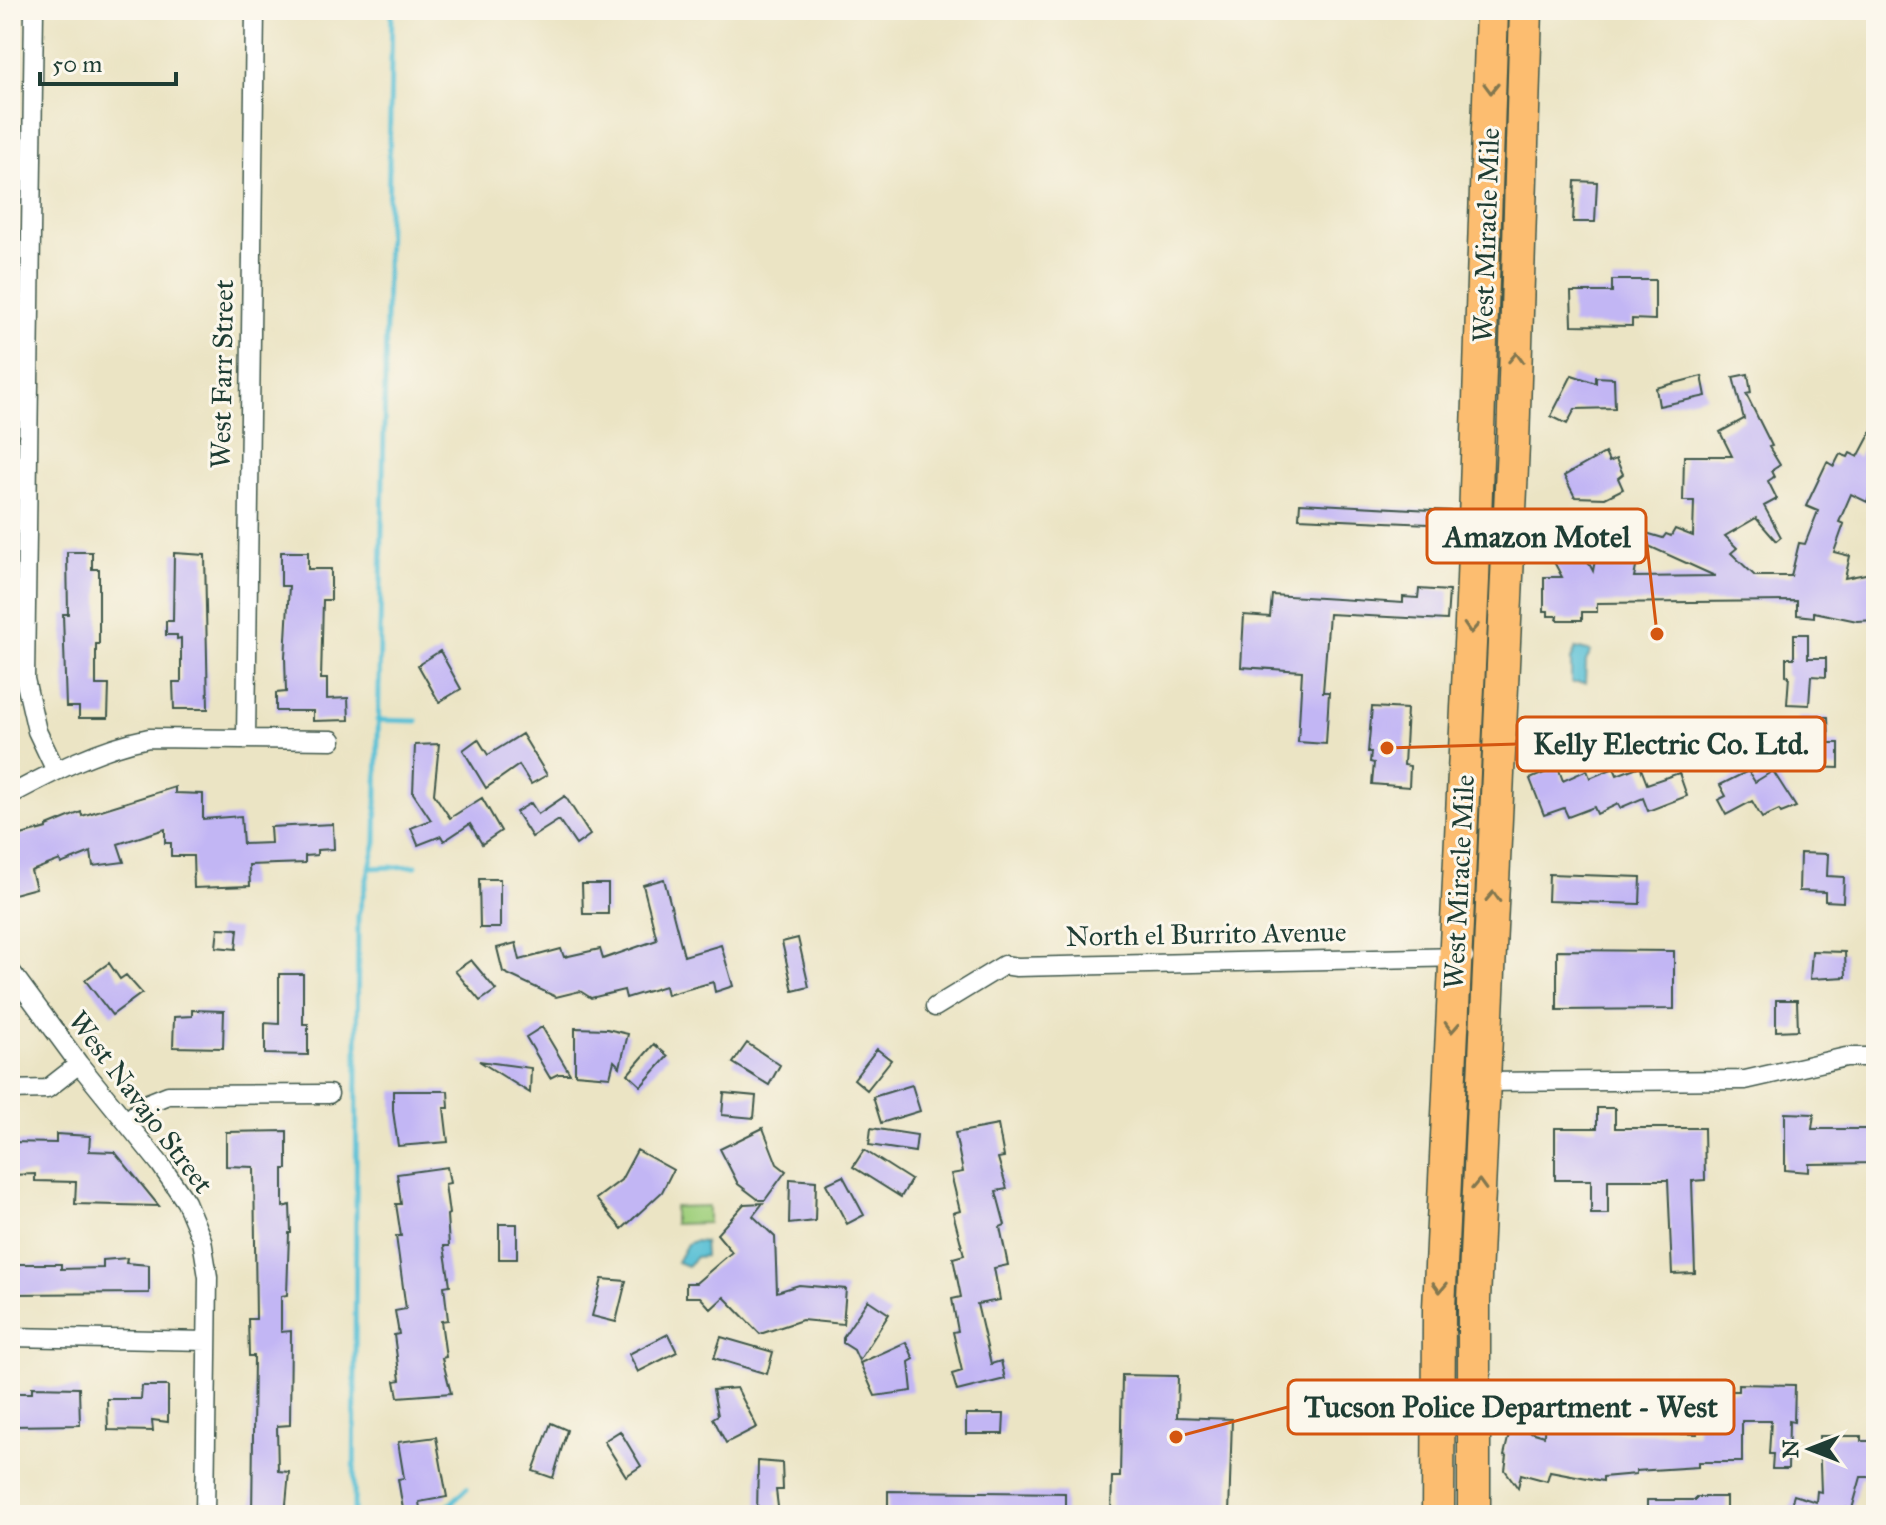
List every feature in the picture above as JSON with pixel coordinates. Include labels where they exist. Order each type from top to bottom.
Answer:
[{"type":"highway","name":"West Miracle Mile","points":[[1438,1515],[1438,1340],[1480,382],[1492,10]]},
{"type":"highway","name":"West Miracle Mile","points":[[1474,1515],[1474,1311],[1507,602],[1526,10]]},
{"type":"highway","points":[[1480,382],[1493,389],[1499,411],[1495,584],[1507,602]]},
{"type":"street","points":[[34,10],[25,679],[37,731],[56,771]]},
{"type":"street","name":"West Farr Street","points":[[246,739],[255,10]]},
{"type":"street","points":[[10,795],[56,771],[125,742],[149,738],[332,740]]},
{"type":"street","name":"North el Burrito Avenue","points":[[935,1007],[1004,965],[1490,957]]},
{"type":"street","name":"West Navajo Street","points":[[10,970],[79,1064],[160,1164],[186,1202],[202,1240],[208,1277],[205,1515]]},
{"type":"street","points":[[1485,1082],[1745,1080],[1846,1057],[1876,1057]]},
{"type":"street","points":[[10,1090],[47,1089],[79,1064]]},
{"type":"street","points":[[126,1122],[148,1103],[168,1095],[329,1094]]},
{"type":"street","points":[[10,1337],[207,1341]]},
{"type":"green space","points":[[708,1206],[708,1223],[674,1224],[674,1207]]},
{"type":"water","points":[[1576,648],[1591,652],[1586,661],[1585,683],[1571,683],[1571,660]]},
{"type":"water","points":[[704,1242],[705,1256],[696,1257],[687,1266],[677,1262],[687,1244]]},
{"type":"building","points":[[1575,181],[1597,182],[1595,222],[1573,222]]},
{"type":"building","points":[[1612,280],[1655,280],[1655,320],[1632,319],[1632,326],[1572,325],[1571,292],[1612,292]]},
{"type":"building","points":[[1748,374],[1751,393],[1746,394],[1780,465],[1771,471],[1774,477],[1768,481],[1777,499],[1764,506],[1781,537],[1776,541],[1756,518],[1725,536],[1737,548],[1731,553],[1755,576],[1791,576],[1799,543],[1805,544],[1818,511],[1806,506],[1827,462],[1834,466],[1840,454],[1848,457],[1850,453],[1858,457],[1876,423],[1876,484],[1867,502],[1851,494],[1839,522],[1844,524],[1834,552],[1850,556],[1845,578],[1876,572],[1876,620],[1857,621],[1814,612],[1814,617],[1797,615],[1797,601],[1597,603],[1597,612],[1582,612],[1582,620],[1557,620],[1558,616],[1548,616],[1548,611],[1544,611],[1544,577],[1562,577],[1544,543],[1553,537],[1544,520],[1561,511],[1593,571],[1598,544],[1640,549],[1634,577],[1715,576],[1633,539],[1636,530],[1663,538],[1666,534],[1671,536],[1675,529],[1693,536],[1694,501],[1683,501],[1684,456],[1732,456],[1720,432],[1744,419],[1733,377]]},
{"type":"building","points":[[1572,375],[1596,383],[1596,377],[1614,378],[1615,408],[1575,409],[1567,424],[1551,416]]},
{"type":"building","points":[[1702,376],[1706,396],[1659,406],[1656,388]]},
{"type":"building","points":[[1605,453],[1609,462],[1616,459],[1623,474],[1618,478],[1623,489],[1605,498],[1575,497],[1564,476]]},
{"type":"building","points":[[1300,503],[1450,511],[1450,525],[1299,518]]},
{"type":"building","points":[[67,552],[92,552],[92,569],[99,569],[96,685],[109,685],[108,718],[79,718],[79,707],[66,707],[63,614],[68,614]]},
{"type":"building","points":[[281,552],[308,552],[308,569],[331,569],[331,600],[323,600],[321,679],[327,679],[327,699],[348,698],[349,720],[313,721],[313,711],[276,711],[276,693],[286,692],[289,586],[281,586]]},
{"type":"building","points":[[174,553],[205,555],[208,709],[174,709],[173,682],[181,682],[181,638],[166,635],[166,621],[173,621]]},
{"type":"building","points":[[1419,589],[1449,591],[1447,620],[1329,614],[1323,692],[1329,692],[1326,744],[1298,742],[1302,671],[1241,667],[1244,615],[1270,617],[1272,595],[1403,603],[1403,597],[1418,598]]},
{"type":"building","points":[[1794,634],[1808,634],[1808,658],[1826,658],[1826,677],[1811,676],[1809,705],[1787,704],[1789,676],[1786,675],[1786,658],[1794,658]]},
{"type":"building","points":[[440,651],[461,689],[439,702],[418,665]]},
{"type":"building","points":[[1372,707],[1407,709],[1404,765],[1410,766],[1409,787],[1372,784],[1374,763],[1370,762],[1371,752],[1368,752]]},
{"type":"building","points":[[1798,717],[1828,717],[1829,743],[1839,743],[1839,768],[1807,767],[1808,739],[1798,738]]},
{"type":"building","points":[[522,734],[547,775],[531,784],[519,765],[486,788],[463,750],[478,739],[488,755]]},
{"type":"building","points":[[439,744],[434,794],[450,818],[482,798],[501,831],[482,844],[470,824],[444,841],[441,836],[418,845],[411,828],[431,820],[413,793],[415,745]]},
{"type":"building","points":[[1640,766],[1647,784],[1679,773],[1687,796],[1648,811],[1643,798],[1620,808],[1618,804],[1597,814],[1594,807],[1568,817],[1564,808],[1544,815],[1530,779],[1558,767],[1563,781],[1587,770],[1590,778],[1614,768],[1617,775]]},
{"type":"building","points":[[1748,771],[1755,782],[1773,771],[1796,807],[1762,818],[1752,801],[1726,815],[1718,800],[1726,796],[1720,785]]},
{"type":"building","points":[[175,787],[175,793],[203,794],[203,819],[241,816],[243,844],[271,843],[270,827],[333,824],[334,849],[317,850],[317,855],[305,856],[305,863],[249,865],[250,886],[194,888],[193,856],[171,856],[171,843],[165,843],[165,829],[118,844],[124,862],[93,866],[91,852],[61,864],[60,860],[31,871],[36,888],[10,895],[10,838],[47,828],[81,812],[82,816]]},
{"type":"building","points":[[565,796],[590,835],[576,845],[559,820],[532,837],[516,812],[531,803],[538,814]]},
{"type":"building","points":[[1800,853],[1828,854],[1827,876],[1844,877],[1843,902],[1825,901],[1825,892],[1799,891]]},
{"type":"building","points":[[1549,874],[1641,877],[1640,904],[1548,901]]},
{"type":"building","points":[[479,879],[500,879],[500,928],[480,928]]},
{"type":"building","points":[[664,879],[684,956],[721,945],[733,986],[715,992],[713,982],[667,995],[665,986],[626,998],[624,990],[591,998],[580,991],[556,997],[503,972],[497,948],[516,943],[520,960],[561,949],[564,957],[600,949],[603,959],[657,940],[643,885]]},
{"type":"building","points":[[582,884],[608,884],[608,914],[583,914]]},
{"type":"building","points":[[218,928],[238,929],[236,949],[216,947]]},
{"type":"building","points":[[798,938],[809,987],[793,991],[782,942]]},
{"type":"building","points":[[1557,950],[1674,951],[1674,1009],[1557,1010]]},
{"type":"building","points":[[1812,951],[1845,952],[1846,977],[1810,979]]},
{"type":"building","points":[[471,960],[496,990],[480,1001],[455,971]]},
{"type":"building","points":[[109,963],[120,979],[126,975],[142,993],[112,1015],[85,980]]},
{"type":"building","points":[[279,974],[303,974],[303,1024],[308,1024],[308,1055],[265,1054],[265,1023],[279,1024]]},
{"type":"building","points":[[1776,1000],[1797,1000],[1798,1030],[1776,1031]]},
{"type":"building","points":[[192,1010],[224,1011],[223,1048],[173,1047],[174,1017],[192,1016]]},
{"type":"building","points":[[542,1027],[570,1074],[550,1078],[526,1037]]},
{"type":"building","points":[[575,1028],[607,1029],[628,1034],[620,1067],[614,1061],[610,1077],[575,1074]]},
{"type":"building","points":[[747,1043],[780,1065],[769,1085],[733,1063]]},
{"type":"building","points":[[654,1044],[668,1056],[641,1086],[628,1074]]},
{"type":"building","points":[[877,1049],[891,1060],[867,1090],[854,1079]]},
{"type":"building","points":[[479,1061],[531,1068],[530,1093]]},
{"type":"building","points":[[912,1085],[920,1111],[881,1123],[873,1097]]},
{"type":"building","points":[[393,1091],[448,1091],[449,1108],[444,1108],[448,1142],[398,1146]]},
{"type":"building","points":[[724,1093],[756,1096],[754,1118],[722,1115]]},
{"type":"building","points":[[1597,1108],[1615,1108],[1615,1128],[1704,1128],[1705,1180],[1692,1181],[1695,1273],[1672,1274],[1668,1180],[1608,1180],[1608,1214],[1591,1214],[1591,1180],[1555,1180],[1555,1128],[1597,1128]]},
{"type":"building","points":[[1785,1113],[1814,1114],[1812,1129],[1876,1129],[1876,1163],[1809,1164],[1809,1172],[1785,1170]]},
{"type":"building","points":[[998,1125],[1004,1157],[998,1158],[1007,1189],[996,1191],[1005,1225],[1000,1227],[1008,1265],[994,1268],[1000,1300],[977,1304],[991,1364],[1001,1361],[1005,1379],[957,1391],[952,1374],[962,1371],[953,1332],[958,1331],[952,1299],[961,1297],[953,1258],[964,1255],[953,1213],[960,1211],[951,1174],[963,1172],[955,1133]]},
{"type":"building","points":[[763,1128],[777,1164],[786,1171],[765,1200],[759,1200],[738,1184],[720,1149]]},
{"type":"building","points":[[871,1128],[917,1135],[915,1152],[869,1145]]},
{"type":"building","points":[[287,1131],[283,1207],[290,1205],[291,1233],[287,1295],[281,1296],[281,1332],[291,1331],[290,1425],[277,1426],[278,1471],[289,1472],[285,1515],[252,1515],[254,1356],[249,1356],[248,1319],[256,1319],[254,1167],[226,1166],[226,1132]]},
{"type":"building","points":[[56,1134],[90,1136],[89,1151],[115,1152],[159,1206],[75,1204],[76,1182],[35,1181],[35,1174],[10,1175],[10,1142],[56,1143]]},
{"type":"building","points":[[637,1150],[673,1170],[662,1192],[622,1229],[596,1199],[621,1180]]},
{"type":"building","points":[[864,1150],[911,1180],[901,1197],[853,1167]]},
{"type":"building","points":[[447,1167],[450,1183],[445,1184],[449,1246],[444,1246],[450,1285],[444,1286],[448,1320],[441,1321],[446,1357],[442,1358],[451,1393],[398,1397],[395,1381],[400,1380],[394,1335],[399,1334],[395,1311],[406,1309],[396,1236],[401,1236],[396,1204],[401,1204],[397,1174]]},
{"type":"building","points":[[843,1176],[864,1215],[847,1224],[826,1184]]},
{"type":"building","points":[[790,1179],[816,1181],[815,1221],[789,1224]]},
{"type":"building","points":[[763,1203],[753,1216],[775,1237],[777,1292],[799,1285],[846,1289],[843,1324],[802,1320],[760,1334],[724,1297],[711,1309],[700,1297],[686,1297],[686,1283],[696,1283],[732,1252],[717,1234],[744,1204]]},
{"type":"building","points":[[499,1224],[517,1224],[517,1259],[499,1259]]},
{"type":"building","points":[[127,1258],[126,1263],[149,1265],[149,1293],[10,1294],[10,1264],[61,1264],[61,1269],[103,1268],[103,1260]]},
{"type":"building","points":[[602,1279],[626,1281],[616,1322],[592,1316]]},
{"type":"building","points":[[868,1300],[889,1314],[859,1361],[854,1350],[843,1343],[843,1337]]},
{"type":"building","points":[[668,1334],[677,1352],[638,1372],[629,1354]]},
{"type":"building","points":[[721,1337],[773,1352],[767,1374],[714,1358]]},
{"type":"building","points":[[906,1342],[914,1359],[909,1362],[912,1391],[875,1396],[860,1363]]},
{"type":"building","points":[[1122,1375],[1178,1376],[1177,1417],[1232,1419],[1229,1515],[1111,1515],[1112,1477],[1120,1477]]},
{"type":"building","points":[[1738,1384],[1795,1385],[1794,1422],[1789,1421],[1788,1469],[1772,1469],[1773,1454],[1769,1454],[1771,1421],[1742,1421],[1742,1462],[1698,1462],[1698,1467],[1636,1471],[1636,1474],[1603,1477],[1603,1481],[1550,1471],[1547,1481],[1521,1474],[1518,1488],[1505,1470],[1507,1456],[1504,1455],[1510,1430],[1519,1433],[1520,1429],[1544,1436],[1545,1402],[1579,1402],[1579,1426],[1587,1428],[1586,1432],[1697,1434],[1697,1414],[1723,1414],[1726,1391],[1738,1391]]},
{"type":"building","points":[[142,1386],[168,1386],[168,1422],[152,1420],[153,1431],[108,1430],[107,1399],[141,1399]]},
{"type":"building","points":[[32,1387],[79,1388],[80,1425],[10,1426],[10,1393],[32,1393]]},
{"type":"building","points":[[737,1388],[757,1427],[726,1443],[713,1418],[718,1415],[713,1390]]},
{"type":"building","points":[[966,1414],[1004,1414],[1003,1434],[966,1434]]},
{"type":"building","points":[[551,1423],[567,1430],[553,1478],[533,1471]]},
{"type":"building","points":[[620,1431],[641,1466],[626,1476],[604,1441]]},
{"type":"building","points":[[1819,1436],[1861,1436],[1861,1441],[1876,1441],[1876,1477],[1861,1477],[1852,1509],[1847,1508],[1848,1515],[1788,1515],[1794,1495],[1816,1502],[1817,1491],[1821,1492]]},
{"type":"building","points":[[436,1437],[447,1497],[419,1502],[421,1515],[404,1515],[398,1479],[404,1478],[398,1442]]},
{"type":"building","points":[[758,1461],[782,1463],[783,1490],[776,1490],[779,1515],[757,1515]]},
{"type":"building","points":[[888,1491],[1065,1493],[1065,1515],[888,1515]]},
{"type":"building","points":[[1696,1497],[1726,1497],[1726,1515],[1647,1515],[1647,1500],[1696,1500]]},
{"type":"waterway","points":[[354,1515],[358,916],[376,842],[392,10]]},
{"type":"waterway","points":[[377,720],[417,721]]},
{"type":"waterway","points":[[369,868],[416,866]]},
{"type":"waterway","points":[[439,1515],[467,1488]]},
{"type":"place","name":"Amazon Motel","points":[[1657,634]]},
{"type":"place","name":"Kelly Electric Co. Ltd.","points":[[1387,748]]},
{"type":"place","name":"Tucson Police Department - West","points":[[1176,1437]]}]
